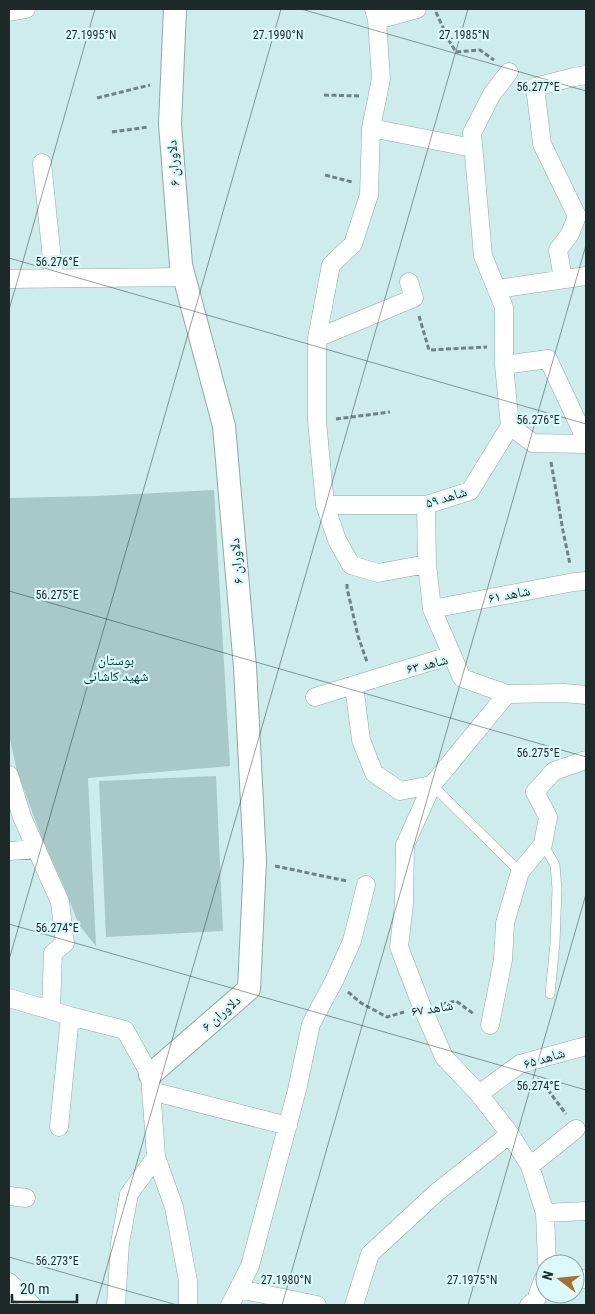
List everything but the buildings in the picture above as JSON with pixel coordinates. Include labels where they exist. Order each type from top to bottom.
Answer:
[{"type":"street","points":[[9,12],[26,9]]},
{"type":"street","name":"دلاوران ۶","points":[[150,1083],[249,989],[255,861],[245,667],[224,426],[181,265],[170,124],[175,9]]},
{"type":"street","points":[[417,9],[375,14],[381,79],[371,128],[369,195],[352,244],[331,265],[317,338],[318,421],[324,505],[337,540],[351,565],[378,573],[427,564]]},
{"type":"street","points":[[509,72],[492,94],[472,133],[483,256],[504,306],[504,365],[510,426],[533,443],[586,444]]},
{"type":"street","points":[[563,279],[558,250],[570,234],[576,216],[542,144],[535,87],[574,77],[586,76]]},
{"type":"street","points":[[371,128],[473,148]]},
{"type":"street","points":[[42,163],[54,278]]},
{"type":"street","points":[[497,289],[586,276]]},
{"type":"street","points":[[9,279],[184,277]]},
{"type":"street","points":[[317,338],[412,290]]},
{"type":"street","points":[[504,365],[548,360],[586,440]]},
{"type":"street","name":"شاهد ۵۹","points":[[324,505],[426,505],[470,491],[510,426]]},
{"type":"street","points":[[426,505],[427,564],[432,609],[452,655]]},
{"type":"street","name":"شاهد ۶۱","points":[[432,609],[580,581]]},
{"type":"street","name":"شاهد ۶۳","points":[[315,697],[452,655],[462,678],[507,694],[564,693],[586,695]]},
{"type":"street","points":[[354,685],[361,740],[374,772],[400,791],[432,785]]},
{"type":"street","points":[[507,694],[432,785],[405,845],[404,904],[399,947],[444,1057],[479,1094],[510,1134],[530,1166],[545,1213],[545,1254]]},
{"type":"street","points":[[490,1025],[503,960],[505,923],[520,872],[543,844],[548,817],[535,792],[554,770],[586,760]]},
{"type":"street","points":[[9,775],[22,817],[60,902],[66,942],[53,953],[51,1010]]},
{"type":"street","points":[[9,851],[36,849]]},
{"type":"street","points":[[230,1305],[250,1266],[288,1126],[311,1024],[352,941],[366,885]]},
{"type":"street","points":[[9,998],[125,1030],[150,1083],[156,1157],[174,1207],[188,1281],[188,1305]]},
{"type":"street","points":[[59,1127],[70,1016]]},
{"type":"street","name":"شاهد ۶۵","points":[[479,1094],[520,1064],[586,1046]]},
{"type":"street","points":[[150,1083],[288,1126]]},
{"type":"street","points":[[530,1166],[576,1129]]},
{"type":"street","points":[[354,1305],[370,1254],[436,1193],[510,1134]]},
{"type":"street","points":[[116,1305],[120,1243],[129,1194],[156,1157]]},
{"type":"street","points":[[545,1213],[586,1211]]},
{"type":"street","points":[[9,1282],[32,1305]]},
{"type":"street","points":[[239,1289],[317,1305]]},
{"type":"lane","points":[[432,785],[520,872]]},
{"type":"lane","points":[[543,844],[555,865],[557,889],[555,944],[550,994]]},
{"type":"path","points":[[435,9],[456,52],[480,50],[509,72]]},
{"type":"path","points":[[97,98],[172,80]]},
{"type":"path","points":[[324,95],[378,97]]},
{"type":"path","points":[[112,132],[170,124]]},
{"type":"path","points":[[325,175],[370,186]]},
{"type":"path","points":[[412,290],[429,350],[504,346]]},
{"type":"path","points":[[318,421],[390,412]]},
{"type":"path","points":[[548,444],[563,532],[580,581]]},
{"type":"path","points":[[351,565],[347,588],[358,636],[372,680]]},
{"type":"path","points":[[255,861],[366,885]]},
{"type":"path","name":"شاهد ۶۷","points":[[334,980],[361,1003],[387,1017],[422,1007],[456,1001],[490,1025]]},
{"type":"path","points":[[520,1064],[545,1086],[576,1129]]},
{"type":"green space","name":"بوستان شهید کاشانی","points":[[214,490],[230,766],[88,778],[96,946],[79,925],[41,836],[17,771],[9,735],[9,498]]},
{"type":"green space","points":[[216,776],[223,931],[106,937],[99,781]]}]
